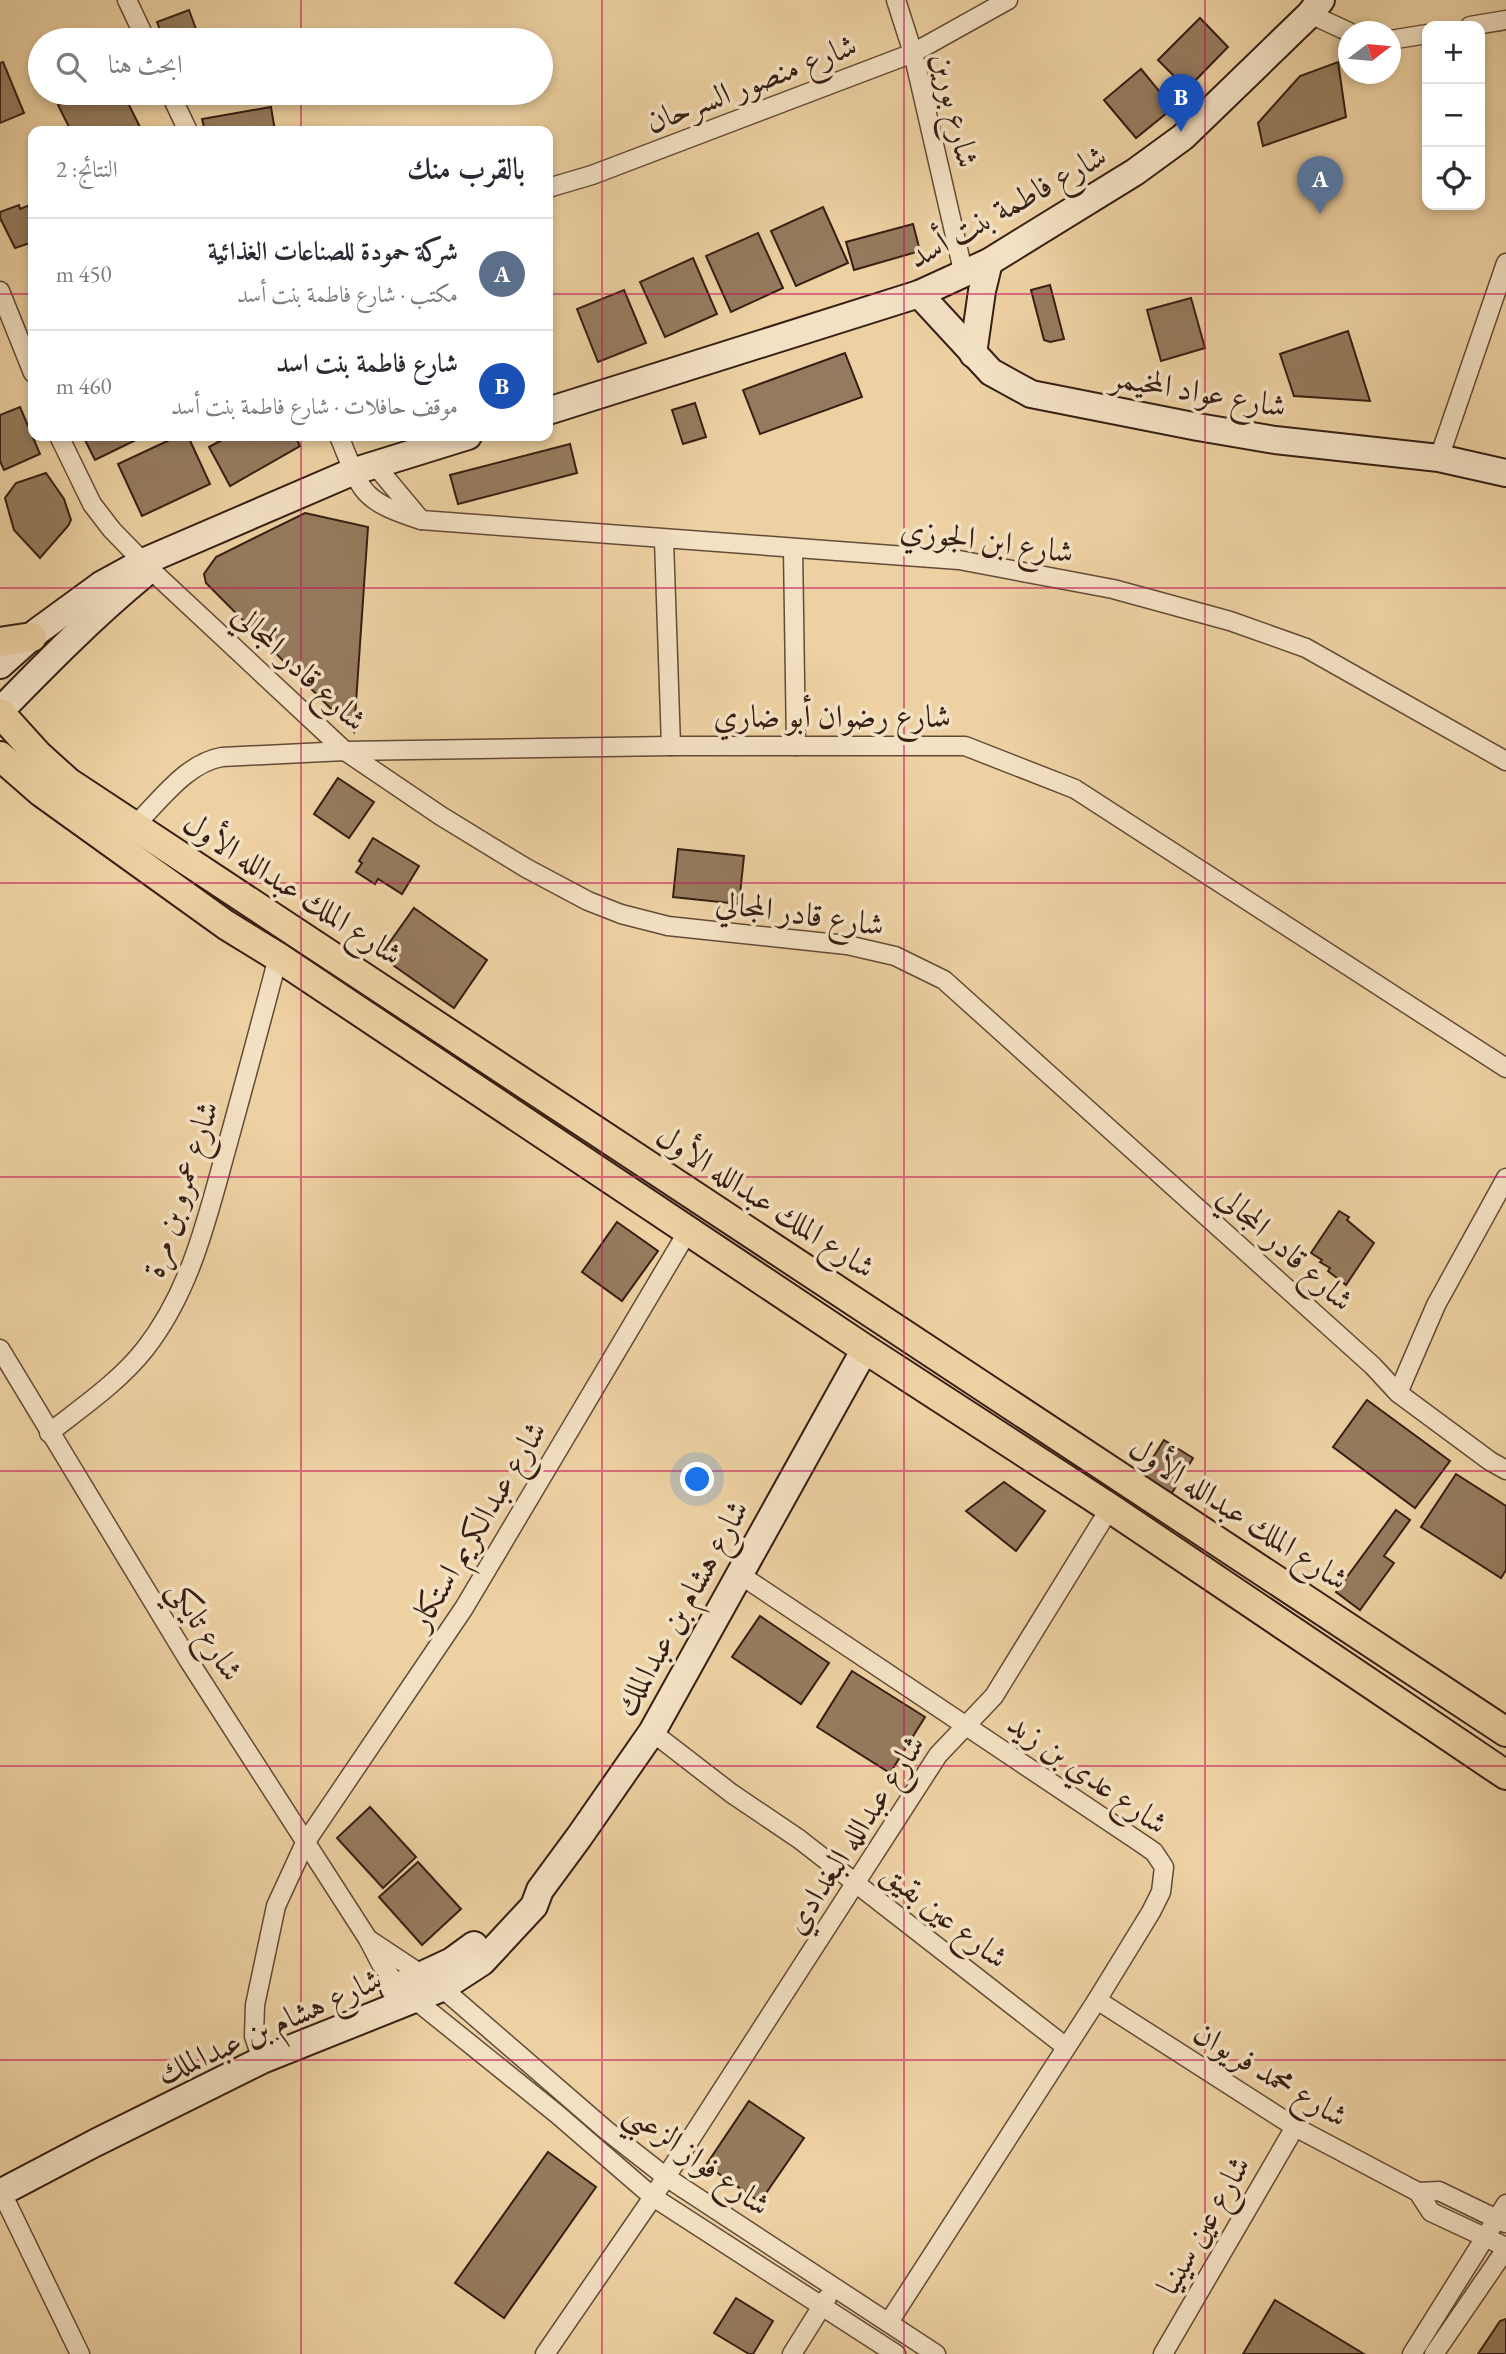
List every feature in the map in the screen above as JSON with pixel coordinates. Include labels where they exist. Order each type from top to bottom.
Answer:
[{"type":"main road","points":[[0,642],[32,637]]},
{"type":"main road","name":"شارع الملك عبدالله الأول","points":[[0,712],[38,755],[68,782],[1506,1732]]},
{"type":"main road","name":"شارع الملك عبدالله الأول","points":[[0,757],[41,792],[226,925],[865,1349],[1110,1508],[1506,1774]]},
{"type":"main road","points":[[0,786],[41,792]]},
{"type":"street","points":[[127,0],[140,28]]},
{"type":"street","name":"شارع بورين","points":[[895,0],[913,53],[964,275]]},
{"type":"street","name":"شارع منصور السرحان","points":[[553,187],[592,175],[913,53],[1008,0]]},
{"type":"street","points":[[1315,7],[1338,24]]},
{"type":"street","name":"شارع فاطمة بنت أسد","points":[[553,409],[919,294],[989,262],[1162,154],[1182,138],[1315,7]]},
{"type":"street","points":[[1485,24],[1506,20]]},
{"type":"street","points":[[1401,38],[1422,35]]},
{"type":"street","points":[[176,105],[186,126]]},
{"type":"street","points":[[973,355],[989,262]]},
{"type":"street","points":[[1439,458],[1506,263]]},
{"type":"street","points":[[0,291],[28,361]]},
{"type":"street","name":"شارع عواد المخيمر","points":[[919,294],[991,372],[1031,394],[1275,440],[1439,458],[1506,473]]},
{"type":"street","name":"شارع قادر المجالي","points":[[60,441],[92,504],[112,530],[152,562],[345,751],[441,816],[526,868],[588,901],[621,914],[668,926],[847,945],[895,956],[944,980],[1373,1366],[1398,1392],[1506,1470]]},
{"type":"street","points":[[343,441],[363,468],[421,520]]},
{"type":"street","points":[[0,665],[101,585],[363,468],[452,441]]},
{"type":"street","name":"شارع ابن الجوزي","points":[[363,468],[370,498],[385,507],[421,520],[959,560],[1113,589],[1230,621],[1306,648],[1506,761]]},
{"type":"street","points":[[664,540],[671,746]]},
{"type":"street","points":[[793,548],[796,746]]},
{"type":"street","points":[[0,712],[152,562]]},
{"type":"street","name":"شارع رضوان أبو ضاري","points":[[135,825],[189,771],[211,758],[345,751],[671,746],[965,746],[1075,789],[1506,1068]]},
{"type":"street","name":"شارع عمرو بن مرة","points":[[49,1433],[125,1372],[163,1324],[178,1295],[193,1263],[208,1216],[278,957]]},
{"type":"street","points":[[1398,1392],[1436,1305],[1506,1178]]},
{"type":"street","name":"شارع عبدالكريم استكار","points":[[260,2054],[253,2024],[254,2005],[276,1906],[305,1843],[464,1608],[688,1231]]},
{"type":"street","name":"شارع تايكي","points":[[0,1349],[189,1661],[368,1939],[381,1964],[406,1993]]},
{"type":"street","name":"شارع هشام بن عبدالملك","points":[[0,2189],[94,2143],[260,2054],[315,2037],[406,1993],[482,1962],[534,1906],[540,1890],[652,1732],[865,1349]]},
{"type":"street","name":"شارع عبدالله البغدادي","points":[[545,2354],[653,2197],[938,1755],[994,1696],[1110,1508]]},
{"type":"street","name":"شارع عدي بن زيد","points":[[739,1574],[967,1724],[1141,1843],[1154,1852],[1164,1867],[1161,1892],[1097,2000],[889,2322]]},
{"type":"street","name":"شارع عين بقيق","points":[[652,1732],[857,1884],[1066,2047]]},
{"type":"street","name":"شارع تايكي","points":[[368,1939],[433,1981]]},
{"type":"street","name":"شارع فواز الزعبي","points":[[433,1981],[606,2130],[666,2177],[936,2354]]},
{"type":"street","name":"شارع فواز الزعبي","points":[[406,1993],[653,2197],[896,2354]]},
{"type":"street","name":"شارع محمد فريوان","points":[[1097,2000],[1295,2127],[1418,2192],[1431,2212],[1506,2248]]},
{"type":"street","name":"شارع عين سينيا","points":[[1163,2354],[1295,2127]]},
{"type":"street","points":[[0,2189],[80,2354]]},
{"type":"street","name":"شارع محمد فريوان","points":[[1418,2192],[1440,2191],[1503,2215]]},
{"type":"street","points":[[1412,2354],[1485,2236],[1503,2215]]},
{"type":"street","points":[[1434,2354],[1506,2248]]},
{"type":"street","points":[[792,2354],[834,2288]]},
{"type":"building","points":[[189,10],[196,28],[159,28],[157,22]]},
{"type":"building","points":[[1200,18],[1228,47],[1187,89],[1158,60]]},
{"type":"building","points":[[3,62],[24,113],[0,123],[0,63]]},
{"type":"building","points":[[1338,62],[1338,84],[1341,84],[1346,117],[1263,146],[1258,123],[1300,76]]},
{"type":"building","points":[[1141,69],[1173,108],[1136,138],[1104,100]]},
{"type":"building","points":[[58,105],[129,105],[140,126],[68,126]]},
{"type":"building","points":[[271,107],[274,126],[204,126],[202,119]]},
{"type":"building","points":[[19,205],[20,209],[28,206],[28,244],[15,248],[0,218],[0,212]]},
{"type":"building","points":[[823,207],[848,263],[796,286],[771,231]]},
{"type":"building","points":[[913,224],[920,251],[854,270],[846,242]]},
{"type":"building","points":[[758,233],[783,288],[731,312],[706,256]]},
{"type":"building","points":[[693,258],[717,314],[665,337],[640,282]]},
{"type":"building","points":[[1050,285],[1064,339],[1050,342],[1044,340],[1031,290]]},
{"type":"building","points":[[624,290],[646,343],[598,362],[577,309]]},
{"type":"building","points":[[1191,298],[1205,348],[1161,361],[1147,310]]},
{"type":"building","points":[[1348,331],[1370,401],[1294,396],[1280,354]]},
{"type":"building","points":[[845,353],[862,397],[760,434],[743,390]]},
{"type":"building","points":[[695,403],[706,437],[683,444],[672,410]]},
{"type":"building","points":[[20,407],[28,426],[28,441],[34,441],[40,454],[4,470],[0,461],[0,415]]},
{"type":"building","points":[[86,441],[134,441],[95,460]]},
{"type":"building","points":[[167,441],[190,441],[210,484],[142,516],[118,464]]},
{"type":"building","points":[[220,441],[298,441],[300,446],[230,486],[209,447]]},
{"type":"building","points":[[570,444],[577,473],[458,504],[450,475]]},
{"type":"building","points":[[46,473],[64,499],[71,520],[40,558],[14,530],[5,498],[16,483]]},
{"type":"building","points":[[305,513],[368,527],[354,732],[206,583],[204,574],[216,557]]},
{"type":"building","points":[[338,778],[374,802],[349,838],[314,814]]},
{"type":"building","points":[[373,838],[419,866],[402,894],[378,879],[375,884],[356,872],[362,863],[359,861]]},
{"type":"building","points":[[678,849],[744,856],[739,904],[673,897]]},
{"type":"building","points":[[414,908],[487,960],[454,1008],[380,956]]},
{"type":"building","points":[[1339,1211],[1349,1217],[1347,1220],[1374,1243],[1346,1285],[1328,1271],[1330,1268],[1320,1262],[1322,1260],[1311,1253]]},
{"type":"building","points":[[617,1222],[658,1251],[622,1301],[582,1272]]},
{"type":"building","points":[[1367,1400],[1450,1461],[1415,1508],[1333,1447]]},
{"type":"building","points":[[1164,1440],[1193,1458],[1172,1493],[1142,1475]]},
{"type":"building","points":[[1456,1474],[1506,1506],[1506,1570],[1501,1578],[1421,1527]]},
{"type":"building","points":[[1004,1482],[1045,1511],[1016,1551],[966,1511]]},
{"type":"building","points":[[1396,1510],[1410,1520],[1384,1556],[1394,1563],[1360,1610],[1336,1592]]},
{"type":"building","points":[[760,1616],[829,1663],[801,1704],[732,1657]]},
{"type":"building","points":[[852,1671],[925,1717],[890,1773],[817,1727]]},
{"type":"building","points":[[370,1807],[416,1857],[383,1888],[337,1838]]},
{"type":"building","points":[[418,1862],[461,1909],[422,1945],[379,1897]]},
{"type":"building","points":[[749,2101],[804,2138],[760,2202],[706,2165]]},
{"type":"building","points":[[548,2152],[596,2187],[504,2318],[455,2283]]},
{"type":"building","points":[[736,2298],[773,2321],[753,2354],[714,2333]]},
{"type":"building","points":[[1275,2300],[1364,2354],[1243,2354]]},
{"type":"building","points":[[1506,2319],[1506,2354],[1478,2354],[1500,2321]]},
{"type":"place","name":"شارع فاطمة بنت اسد","points":[[1181,132]]},
{"type":"place","name":"شركة حمودة للصناعات الغذائية","points":[[1320,214]]}]
